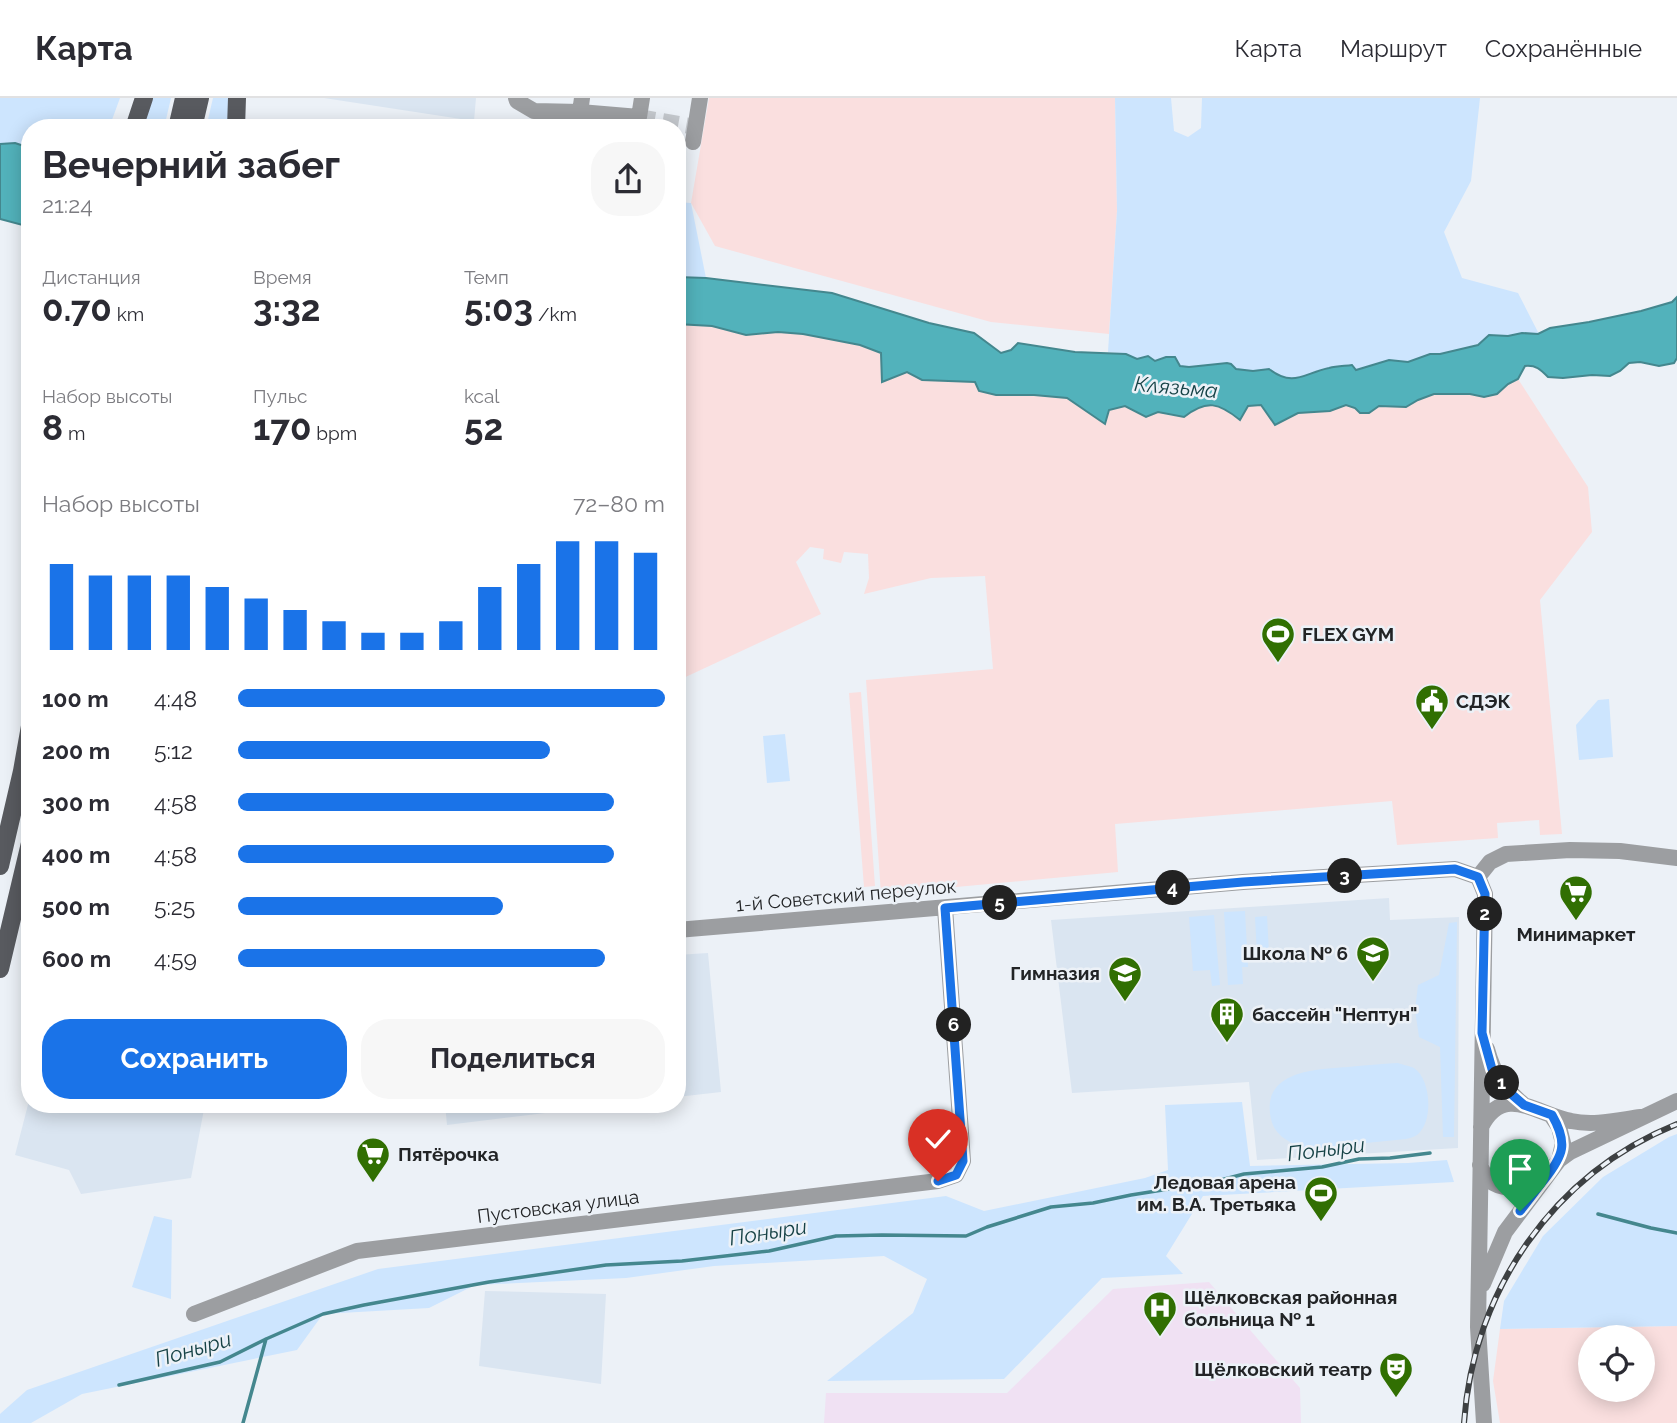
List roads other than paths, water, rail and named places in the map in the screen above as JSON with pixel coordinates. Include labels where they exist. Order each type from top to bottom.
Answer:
[{"type":"main road","points":[[137,119],[144,98]]},
{"type":"main road","points":[[179,119],[184,98]]},
{"type":"main road","points":[[195,119],[200,98]]},
{"type":"main road","points":[[236,119],[237,98]]},
{"type":"main road","points":[[21,775],[1,863],[21,867]]},
{"type":"main road","points":[[0,970],[21,891]]},
{"type":"street","points":[[516,98],[534,111],[581,105],[639,117],[642,98]]},
{"type":"street","points":[[693,142],[700,98]]},
{"type":"street","points":[[1484,1423],[1478,1344],[1478,1300],[1485,894],[1478,877],[1490,862],[1506,854],[1570,850],[1620,851],[1677,858]]},
{"type":"street","name":"1-й Советский переулок","points":[[686,929],[1243,882],[1455,869],[1478,877]]},
{"type":"street","name":"Пустовская улица","points":[[194,1314],[357,1251],[938,1181],[956,1175],[963,1161],[945,908]]},
{"type":"street","points":[[1482,1033],[1492,1069],[1509,1092],[1524,1105]]},
{"type":"street","points":[[1478,1300],[1505,1232],[1559,1160],[1570,1152],[1677,1101]]},
{"type":"street","points":[[1480,1129],[1487,1115],[1497,1107],[1509,1103],[1524,1105],[1571,1121],[1598,1123],[1641,1117]]},
{"type":"street","points":[[1552,1115],[1559,1127],[1563,1143],[1559,1160]]},
{"type":"street","points":[[1480,1159],[1487,1179],[1499,1185],[1512,1188],[1546,1177]]},
{"type":"water","points":[[0,144],[21,145],[21,225],[0,219]]},
{"type":"water","name":"Клязьма","points":[[686,277],[832,293],[929,323],[974,333],[1001,353],[1011,350],[1018,343],[1075,352],[1126,354],[1137,359],[1148,356],[1155,361],[1175,357],[1180,366],[1189,367],[1227,363],[1236,369],[1269,369],[1285,378],[1299,378],[1335,367],[1352,365],[1356,370],[1389,360],[1408,362],[1430,354],[1478,345],[1489,335],[1538,334],[1550,328],[1641,311],[1672,302],[1677,297],[1677,358],[1674,363],[1659,366],[1629,363],[1610,376],[1548,377],[1538,368],[1525,366],[1518,379],[1497,394],[1484,397],[1470,394],[1434,394],[1406,407],[1379,406],[1369,413],[1360,413],[1346,405],[1330,411],[1298,413],[1275,425],[1261,405],[1248,406],[1240,420],[1213,405],[1200,407],[1184,417],[1158,412],[1146,417],[1125,406],[1109,410],[1105,424],[1067,398],[996,395],[979,391],[975,382],[922,380],[907,372],[882,382],[881,353],[860,345],[803,334],[778,332],[746,335],[712,326],[686,325]]},
{"type":"waterway","name":"Поныри","points":[[119,1385],[220,1362],[323,1314],[489,1282],[606,1265],[682,1261],[769,1251],[836,1236],[966,1236],[1051,1207],[1093,1203],[1244,1174],[1430,1153]]},
{"type":"waterway","name":"Поныри","points":[[1598,1214],[1677,1233]]},
{"type":"waterway","points":[[243,1423],[266,1339]]},
{"type":"tunnel","points":[[639,117],[650,119]]},
{"type":"tunnel","points":[[686,125],[696,127]]},
{"type":"railway","points":[[1464,1423],[1471,1374],[1484,1328],[1503,1284],[1527,1243],[1557,1206],[1593,1173],[1633,1146],[1677,1124]]},
{"type":"place","name":"FLEX GYM","points":[[1278,664]]},
{"type":"place","name":"СДЭК","points":[[1432,731]]},
{"type":"place","name":"Минимаркет","points":[[1576,922]]},
{"type":"place","name":"Школа № 6","points":[[1373,983]]},
{"type":"place","name":"Гимназия","points":[[1125,1003]]},
{"type":"place","name":"бассейн \"Нептун\"","points":[[1227,1044]]},
{"type":"place","name":"Пятёрочка","points":[[373,1184]]},
{"type":"place","name":"Ледовая арена им. В.А. Третьяка","points":[[1321,1223]]},
{"type":"place","name":"Щёлковская районная больница № 1","points":[[1160,1338]]},
{"type":"place","name":"Щёлковский театр","points":[[1396,1399]]}]
